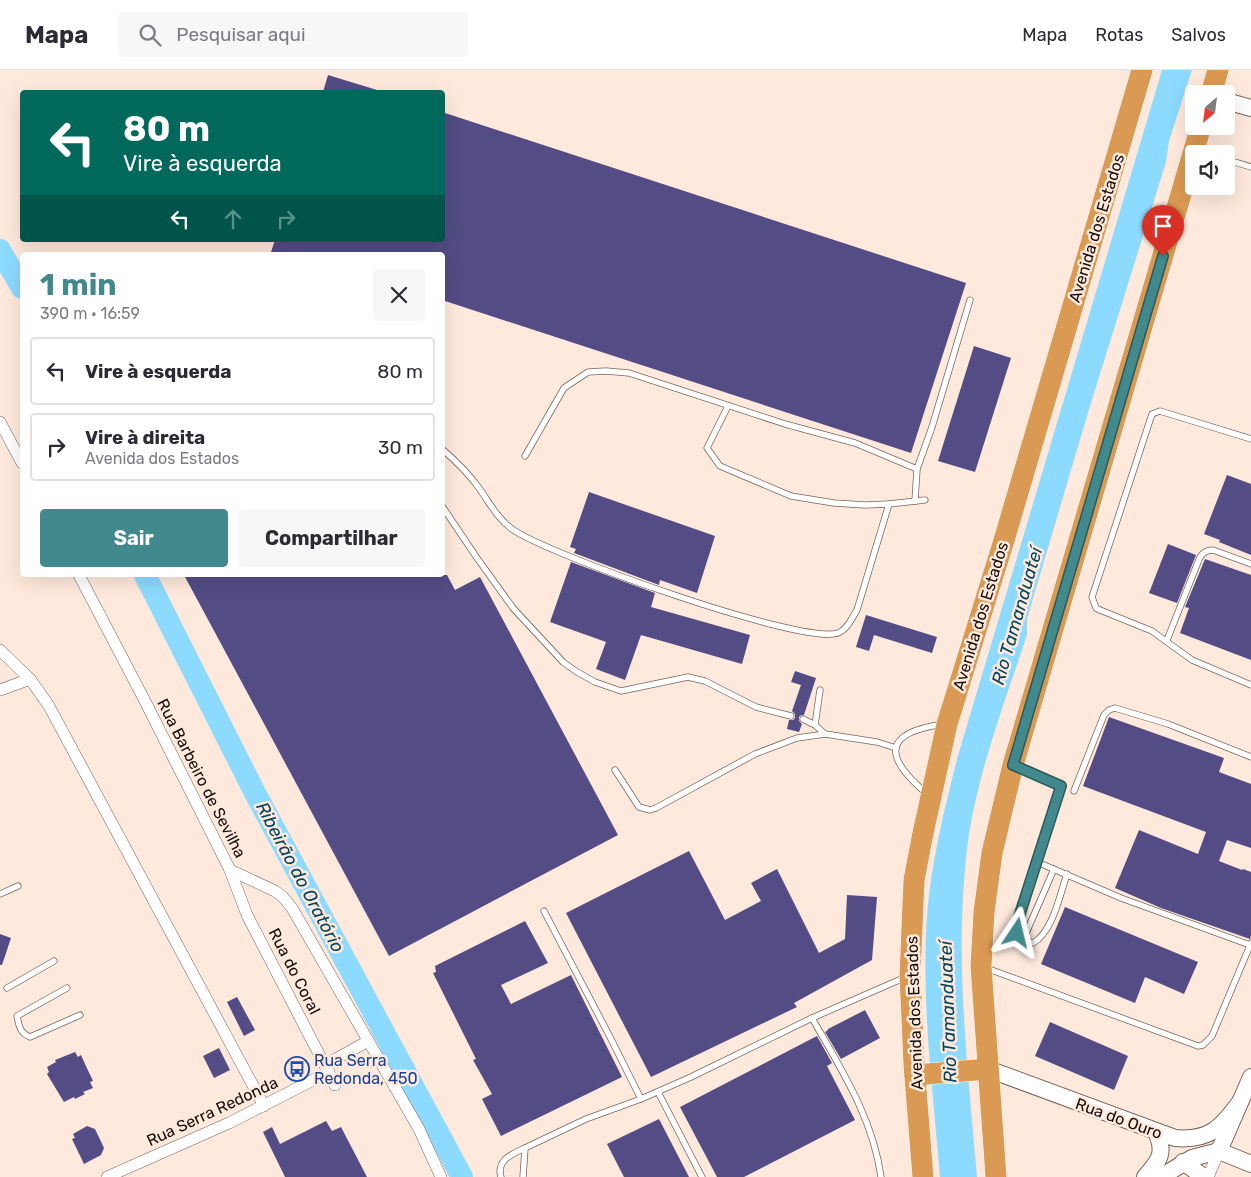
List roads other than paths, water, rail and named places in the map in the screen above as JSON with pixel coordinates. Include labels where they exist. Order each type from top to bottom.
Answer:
[{"type":"highway","name":"Avenida dos Estados","points":[[923,1177],[923,1075],[910,975],[914,880],[948,724],[1142,70]]},
{"type":"highway","points":[[1214,85],[1218,70]]},
{"type":"highway","points":[[996,1177],[980,1070],[986,885],[998,821],[1198,135]]},
{"type":"highway","points":[[923,1075],[980,1070]]},
{"type":"main road","points":[[1235,104],[1251,108]]},
{"type":"main road","name":"Rua do Ouro","points":[[980,1070],[1175,1138],[1190,1139],[1204,1137],[1226,1121],[1240,1102]]},
{"type":"main road","points":[[1219,1151],[1251,1077]]},
{"type":"main road","points":[[1145,1177],[1160,1157],[1160,1141],[1156,1132]]},
{"type":"main road","points":[[1161,1177],[1183,1162],[1219,1151],[1251,1164]]},
{"type":"main road","points":[[1183,1162],[1206,1177]]},
{"type":"street","points":[[0,422],[20,458]]},
{"type":"street","name":"Rua Barbeiro de Sevilha","points":[[80,577],[151,711],[230,870],[275,892],[292,908],[419,1129],[441,1177]]},
{"type":"street","points":[[0,650],[30,679],[49,706],[264,1106]]},
{"type":"street","points":[[0,690],[30,679]]},
{"type":"street","name":"Rua do Coral","points":[[230,870],[247,915],[335,1084]]},
{"type":"street","name":"Rua Serra Redonda","points":[[107,1177],[264,1106],[327,1069],[368,1041]]},
{"type":"street","points":[[1206,1177],[1219,1151]]},
{"type":"lane","points":[[1235,162],[1251,167]]},
{"type":"lane","points":[[915,502],[917,470],[932,427],[970,300]]},
{"type":"lane","points":[[525,456],[564,388],[588,372],[606,371],[630,373],[785,424],[855,443],[903,462],[917,470]]},
{"type":"lane","points":[[728,406],[707,448],[720,466],[790,496],[834,503],[865,505],[925,500]]},
{"type":"lane","points":[[1251,438],[1160,411],[1152,414],[1092,596],[1096,608],[1152,631],[1167,640],[1192,660],[1251,685]]},
{"type":"lane","points":[[445,451],[458,462],[468,474],[500,519],[513,530],[534,541],[590,565],[726,612],[788,629],[827,635],[839,633],[848,624],[857,610],[890,504]]},
{"type":"lane","points":[[445,511],[476,558],[513,608],[563,662],[577,672],[595,682],[621,690],[688,677],[705,681],[756,707],[791,716]]},
{"type":"lane","points":[[1167,640],[1203,553],[1213,550],[1251,564]]},
{"type":"lane","points":[[814,724],[820,690]]},
{"type":"lane","points":[[1074,790],[1104,715],[1109,710],[1115,708],[1168,724],[1251,757]]},
{"type":"lane","points":[[803,719],[814,724],[825,734]]},
{"type":"lane","points":[[931,797],[904,770],[895,755],[896,748],[899,740],[911,732],[925,727],[948,724]]},
{"type":"lane","points":[[615,770],[639,807],[650,810],[755,754],[796,738],[825,734],[878,742],[896,748]]},
{"type":"lane","points":[[1013,765],[1061,786],[1017,923],[1017,933],[1023,940],[1033,943],[1045,933],[1067,874]]},
{"type":"lane","points":[[982,966],[1198,1046],[1204,1045],[1212,1036],[1250,944],[1121,898],[1037,862]]},
{"type":"lane","points":[[1023,940],[1054,869]]},
{"type":"lane","points":[[0,894],[18,886]]},
{"type":"lane","points":[[544,911],[641,1099]]},
{"type":"lane","points":[[7,988],[54,962]]},
{"type":"lane","points":[[501,1177],[499,1168],[510,1155],[586,1119],[658,1092],[812,1018],[910,975]]},
{"type":"lane","points":[[67,988],[18,1016],[19,1028],[24,1035],[30,1037],[80,1015]]},
{"type":"lane","points":[[812,1018],[853,1090],[867,1121],[878,1153],[881,1177]]},
{"type":"lane","points":[[658,1092],[702,1177]]},
{"type":"lane","points":[[523,1177],[525,1148]]},
{"type":"water","name":"Rio Tamanduateí","points":[[1162,70],[1192,70],[1187,85],[1185,85],[1185,92],[1169,141],[1166,162],[1087,416],[1027,619],[1027,635],[992,741],[971,822],[963,890],[962,972],[966,1054],[977,1177],[940,1177],[927,1014],[927,916],[939,837],[957,759]]},
{"type":"waterway","name":"Ribeirão do Oratório","points":[[0,250],[20,285]]},
{"type":"waterway","name":"Ribeirão do Oratório","points":[[146,577],[255,793],[462,1177]]},
{"type":"place","name":"Rua Serra Redonda, 450","points":[[297,1069]]}]
